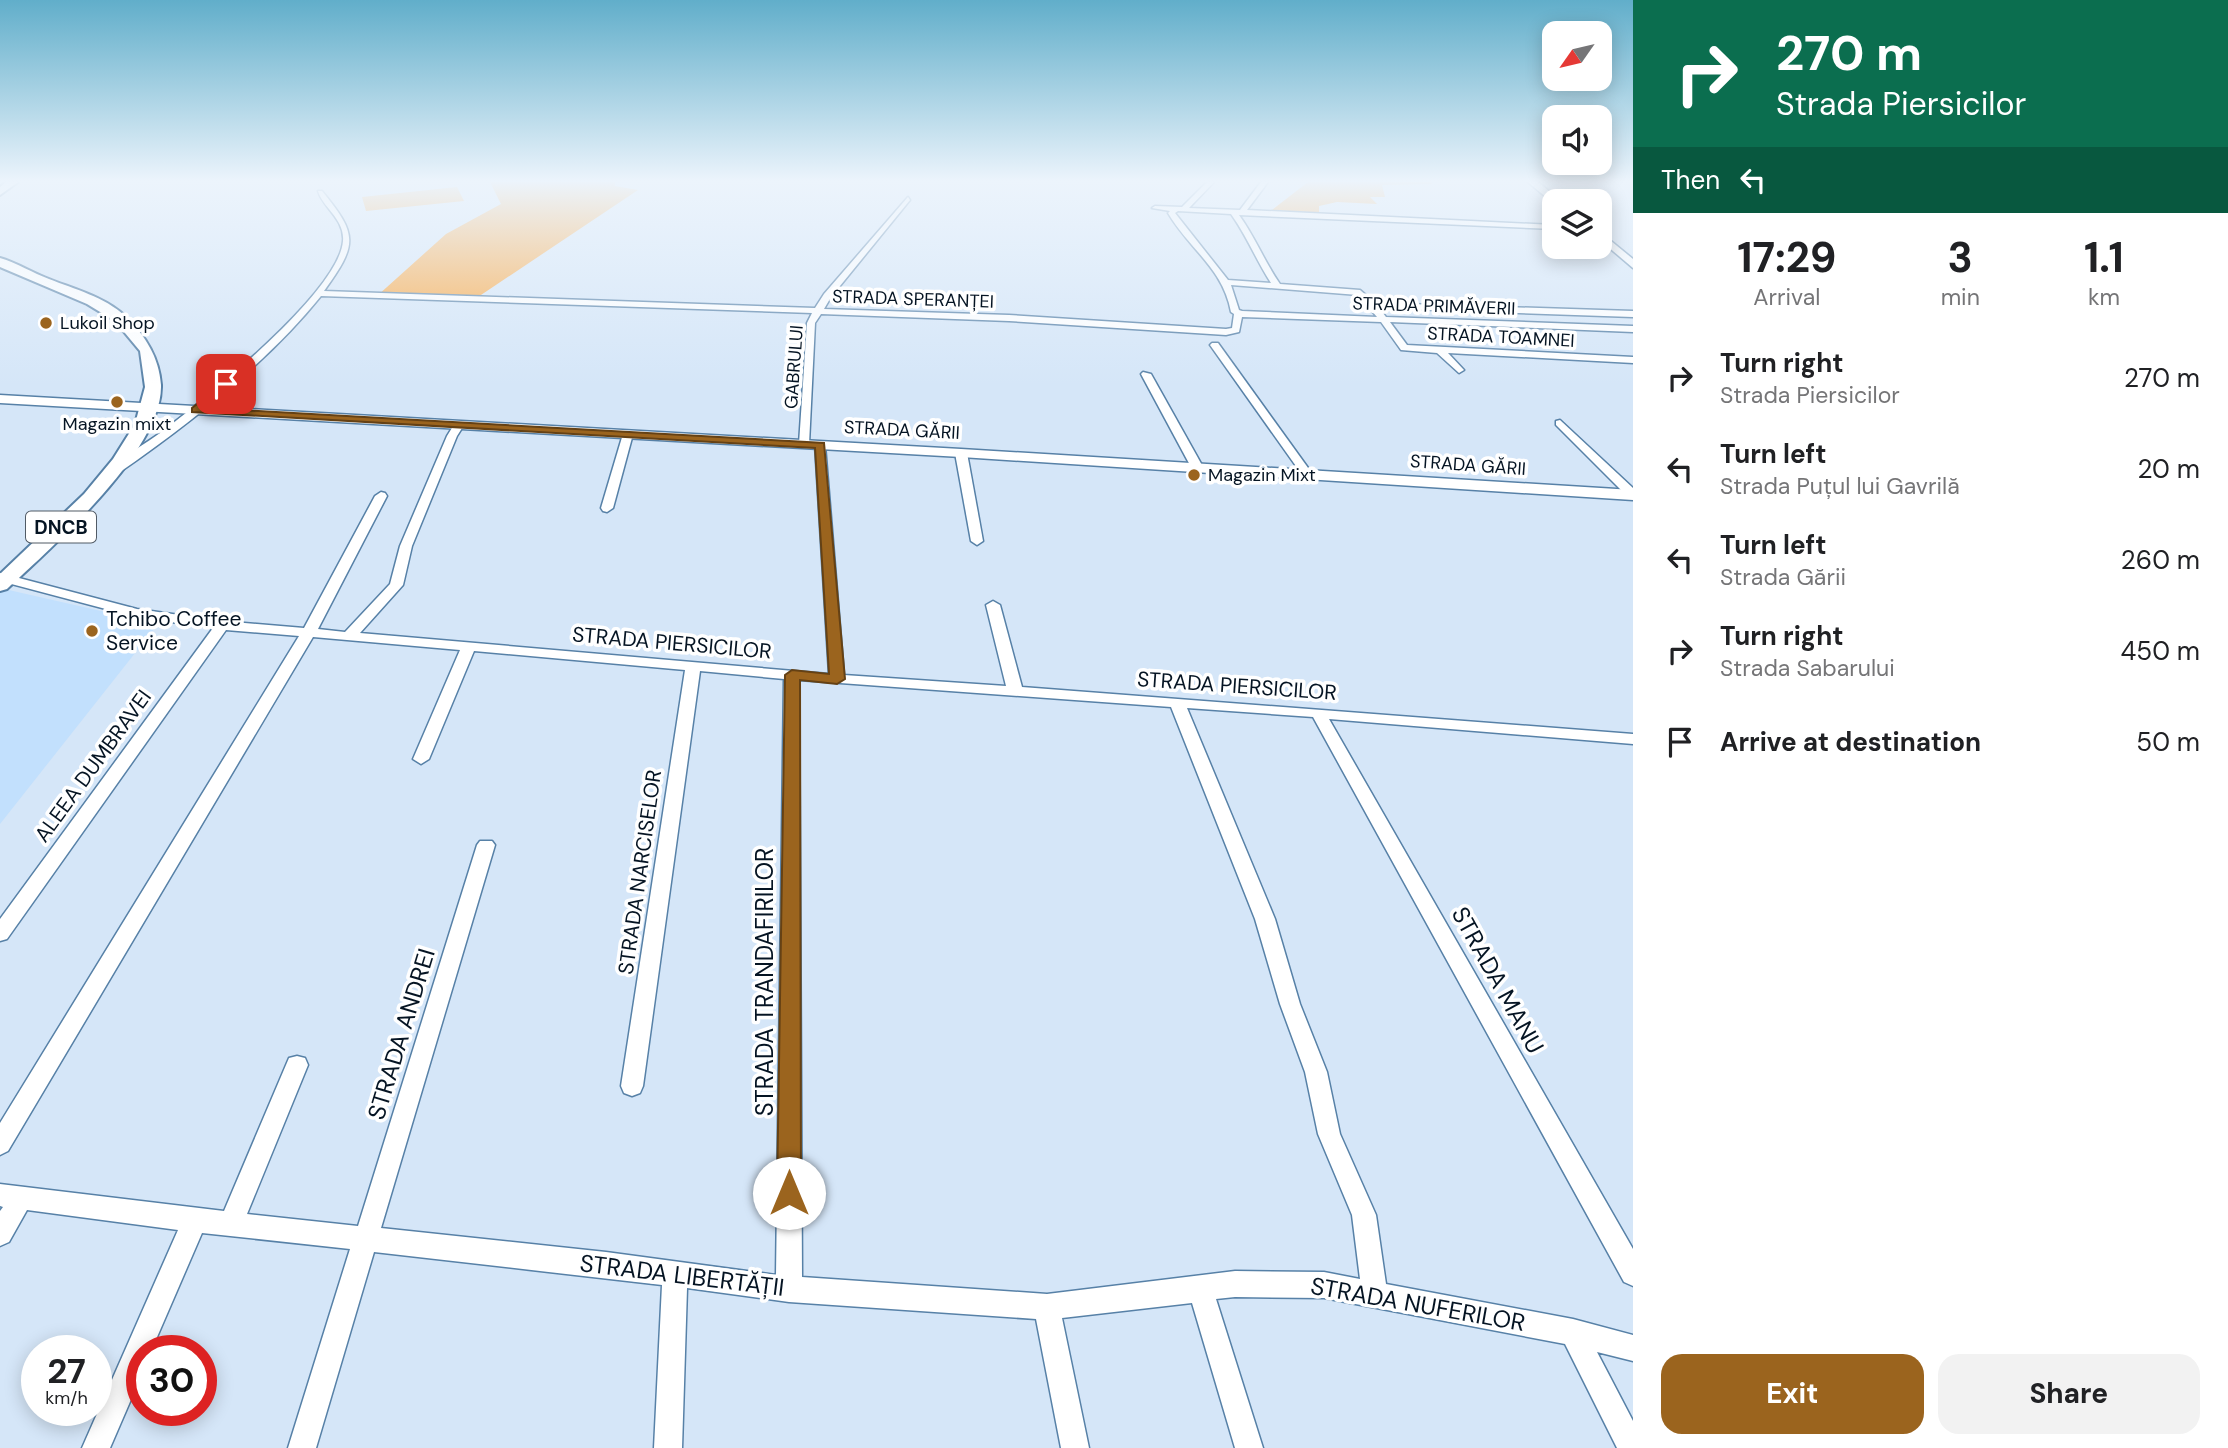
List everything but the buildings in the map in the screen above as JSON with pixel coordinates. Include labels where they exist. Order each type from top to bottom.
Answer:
[{"type":"main road","points":[[1616,250],[1633,265]]},
{"type":"main road","name":"DNCB","points":[[0,262],[30,277],[87,298],[128,325],[143,344],[152,365],[153,384],[149,407],[138,436],[113,472],[81,508],[2,580]]},
{"type":"main road","name":"STRADA GĂRII","points":[[0,399],[961,453],[1633,495]]},
{"type":"street","points":[[113,472],[144,452],[226,384],[318,293],[340,262],[345,250]]},
{"type":"street","name":"GABRULUI","points":[[837,679],[812,445],[811,323],[816,311],[866,250]]},
{"type":"street","points":[[1200,250],[1228,282],[1238,313]]},
{"type":"street","points":[[1256,250],[1277,286]]},
{"type":"street","name":"STRADA TOAMNEI","points":[[1228,282],[1360,293],[1373,306],[1401,347],[1633,359]]},
{"type":"street","name":"STRADA SPERANȚEI","points":[[318,293],[1009,318],[1226,332],[1236,330],[1238,313]]},
{"type":"street","points":[[1373,306],[1633,314]]},
{"type":"street","name":"STRADA PRIMĂVERII","points":[[1238,313],[1633,329]]},
{"type":"street","points":[[1215,345],[1307,474]]},
{"type":"street","points":[[1440,350],[1459,370]]},
{"type":"street","points":[[1146,374],[1196,467]]},
{"type":"street","points":[[1560,423],[1633,495]]},
{"type":"street","points":[[350,635],[396,585],[406,546],[459,425]]},
{"type":"street","points":[[607,508],[628,434]]},
{"type":"street","points":[[961,453],[977,541]]},
{"type":"street","points":[[0,1144],[309,632],[381,496]]},
{"type":"street","name":"STRADA PIERSICILOR","points":[[2,580],[145,615],[222,625],[837,679],[1318,713],[1633,739]]},
{"type":"street","points":[[993,605],[1015,691]]},
{"type":"street","name":"ALEEA DUMBRAVEI","points":[[0,934],[222,625]]},
{"type":"street","points":[[421,759],[469,646]]},
{"type":"street","name":"STRADA NARCISELOR","points":[[632,1086],[693,666]]},
{"type":"street","name":"STRADA TRANDAFIRILOR","points":[[789,1289],[792,675]]},
{"type":"street","points":[[1177,703],[1265,919],[1290,1004],[1316,1072],[1329,1134],[1364,1215],[1374,1292]]},
{"type":"street","name":"STRADA MANU","points":[[1318,713],[1633,1273]]},
{"type":"street","name":"STRADA ANDREI","points":[[302,1448],[486,845]]},
{"type":"street","points":[[232,1222],[297,1065]]},
{"type":"street","points":[[0,1234],[10,1197]]},
{"type":"street","name":"STRADA LIBERTĂȚII","points":[[10,1197],[789,1289],[1047,1307],[1200,1288]]},
{"type":"street","points":[[96,1448],[195,1220]]},
{"type":"street","points":[[668,1448],[675,1274]]},
{"type":"street","name":"STRADA NUFERILOR","points":[[1200,1288],[1258,1282],[1324,1285],[1374,1292],[1573,1332],[1633,1348]]},
{"type":"street","points":[[1200,1288],[1249,1448]]},
{"type":"street","points":[[1047,1307],[1074,1448]]},
{"type":"street","points":[[1573,1332],[1632,1448]]},
{"type":"shaded area","points":[[429,250],[549,250],[475,299],[377,296]]},
{"type":"shaded area","points":[[0,588],[158,624],[0,824]]},
{"type":"place","name":"Lukoil Shop","points":[[46,323]]},
{"type":"place","name":"Magazin mixt","points":[[117,402]]},
{"type":"place","name":"Magazin Mixt","points":[[1194,475]]},
{"type":"place","name":"Tchibo Coffee Service","points":[[92,631]]},
{"type":"route","points":[[226,384],[195,410],[820,445],[837,679],[792,675],[789,1193]]}]
